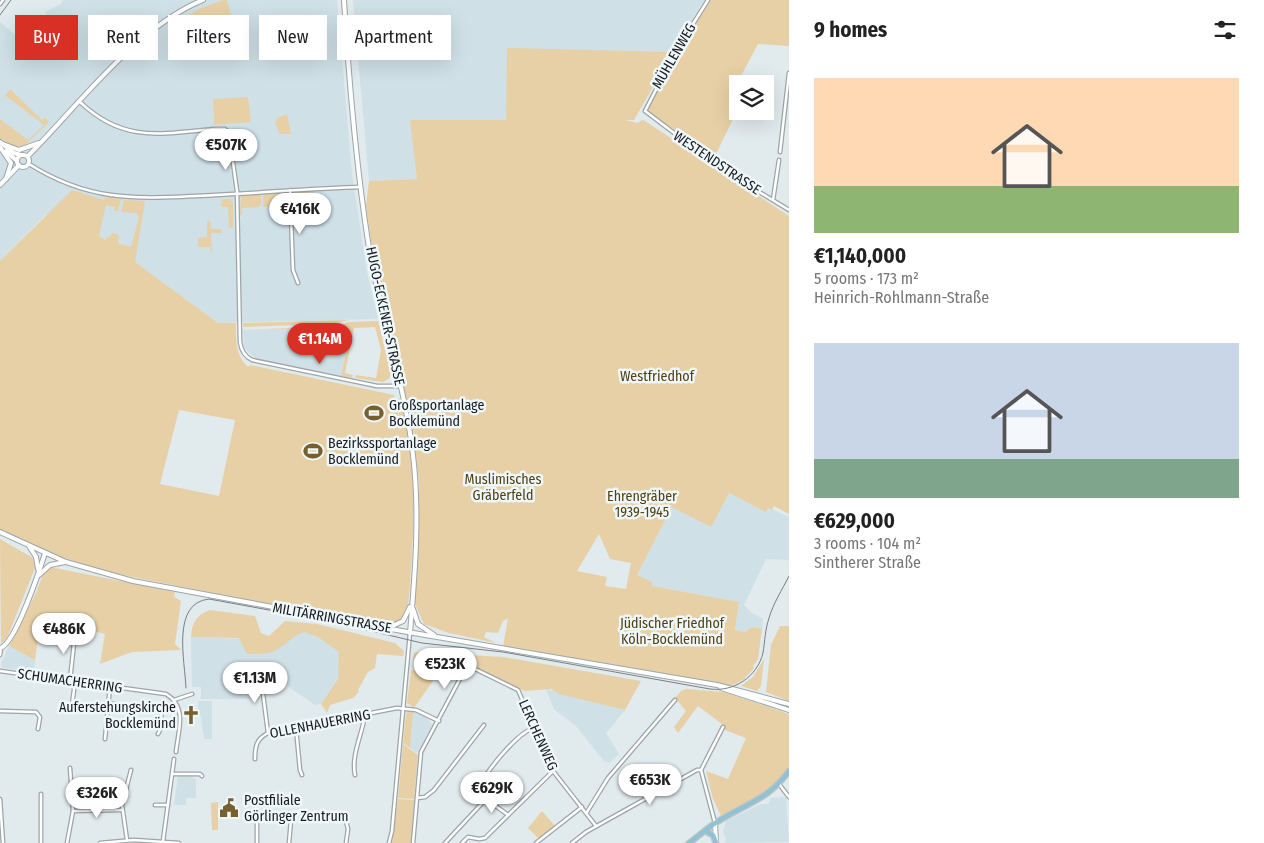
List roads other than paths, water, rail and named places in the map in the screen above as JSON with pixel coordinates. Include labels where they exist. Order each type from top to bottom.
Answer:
[{"type":"main road","points":[[1,145],[18,163],[24,167],[29,164],[28,156],[39,143],[145,36],[179,12],[203,0]]},
{"type":"main road","name":"HUGO-ECKENER-STRASSE","points":[[344,0],[361,187],[377,290],[409,427],[416,483],[416,530],[410,632]]},
{"type":"main road","points":[[1,145],[19,150],[39,143]]},
{"type":"main road","points":[[1,145],[14,153],[28,156]]},
{"type":"main road","points":[[1,145],[11,162],[6,179]]},
{"type":"main road","points":[[0,185],[18,163],[21,155]]},
{"type":"main road","name":"MILITÄRRINGSTRASSE","points":[[0,532],[66,562],[133,581],[386,628],[712,685],[789,704]]},
{"type":"main road","points":[[27,545],[36,557],[37,576]]},
{"type":"main road","points":[[1,648],[7,644],[22,614],[45,553]]},
{"type":"main road","points":[[37,576],[50,565],[66,562]]},
{"type":"main road","points":[[386,628],[403,621],[412,600]]},
{"type":"main road","points":[[412,600],[418,624],[435,636]]},
{"type":"main road","points":[[712,685],[789,710]]},
{"type":"main road","points":[[689,843],[716,823],[761,799],[779,784],[789,772]]},
{"type":"main road","points":[[716,823],[716,843]]},
{"type":"main road","points":[[705,831],[713,835],[716,843]]},
{"type":"street","points":[[0,4],[3,0]]},
{"type":"street","name":"MÜHLENWEG","points":[[646,114],[647,103],[708,0]]},
{"type":"street","points":[[780,152],[789,73]]},
{"type":"street","points":[[80,102],[102,120],[133,133],[154,135],[225,130],[231,137],[236,194],[240,342],[245,355],[252,360],[377,386],[400,386]]},
{"type":"street","name":"WESTENDSTRASSE","points":[[646,114],[726,172],[789,210]]},
{"type":"street","points":[[784,123],[789,123]]},
{"type":"street","points":[[773,200],[779,160]]},
{"type":"street","points":[[29,164],[69,185],[123,198],[148,199],[361,187]]},
{"type":"street","points":[[290,190],[293,270],[298,283]]},
{"type":"street","points":[[70,680],[75,634],[73,626]]},
{"type":"street","points":[[389,843],[392,831],[410,632]]},
{"type":"street","points":[[0,656],[1,648]]},
{"type":"street","name":"LERCHENWEG","points":[[439,721],[468,668],[474,667],[518,690],[553,771],[587,812],[596,826]]},
{"type":"street","name":"SCHUMACHERRING","points":[[0,671],[166,694],[174,700]]},
{"type":"street","points":[[264,677],[262,686],[268,733]]},
{"type":"street","points":[[72,705],[75,681]]},
{"type":"street","points":[[105,738],[110,686]]},
{"type":"street","points":[[176,752],[180,715],[174,700],[192,694]]},
{"type":"street","points":[[587,812],[608,778],[675,700]]},
{"type":"street","points":[[108,703],[161,712],[162,726],[158,734]]},
{"type":"street","points":[[403,708],[420,711],[439,721],[421,752],[413,843]]},
{"type":"street","name":"OLLENHAUERRING","points":[[255,759],[258,741],[268,733],[403,708]]},
{"type":"street","points":[[0,712],[36,712],[40,717],[38,728]]},
{"type":"street","points":[[354,774],[354,760],[362,735],[365,715]]},
{"type":"street","points":[[417,798],[425,797],[434,790],[484,725]]},
{"type":"street","points":[[716,823],[701,770],[724,727]]},
{"type":"street","points":[[296,728],[302,774]]},
{"type":"street","points":[[508,815],[478,793],[479,786],[512,744],[533,728]]},
{"type":"street","points":[[163,841],[174,759]]},
{"type":"street","points":[[68,843],[73,811],[70,768]]},
{"type":"street","points":[[127,840],[122,799],[131,770]]},
{"type":"street","points":[[572,843],[596,826],[691,772],[701,770]]},
{"type":"street","points":[[462,843],[468,837],[485,838],[553,771]]},
{"type":"street","points":[[173,774],[200,774],[202,776]]},
{"type":"street","points":[[779,784],[789,797]]},
{"type":"street","points":[[40,843],[41,794]]},
{"type":"street","points":[[0,798],[3,843]]},
{"type":"street","points":[[445,843],[486,799]]},
{"type":"street","points":[[155,805],[168,805]]},
{"type":"street","points":[[536,843],[582,807]]},
{"type":"street","points":[[73,811],[122,810]]},
{"type":"street","points":[[257,813],[257,843]]},
{"type":"street","points":[[289,843],[292,820],[290,813]]},
{"type":"street","points":[[346,821],[348,829],[346,843]]},
{"type":"street","points":[[100,843],[127,840],[179,843]]},
{"type":"tram line","points":[[0,15],[11,0]]},
{"type":"tram line","points":[[186,688],[183,649],[185,622],[189,611],[197,603],[209,599],[329,621],[422,643],[503,652],[710,689],[728,688],[750,676],[760,662],[771,613],[789,576]]},
{"type":"place","name":"Großsportanlage Bocklemünd","points":[[374,413]]},
{"type":"place","name":"Bezirkssportanlage Bocklemünd","points":[[313,451]]},
{"type":"place","name":"Auferstehungskirche Bocklemünd","points":[[191,715]]},
{"type":"place","name":"Postfiliale Görlinger Zentrum","points":[[229,808]]},
{"type":"park label","name":"Westfriedhof","points":[[657,376]]},
{"type":"park label","name":"Muslimisches Gräberfeld","points":[[503,488]]},
{"type":"park label","name":"Ehrengräber 1939-1945","points":[[642,504]]},
{"type":"park label","name":"Jüdischer Friedhof Köln-Bocklemünd","points":[[672,632]]}]
